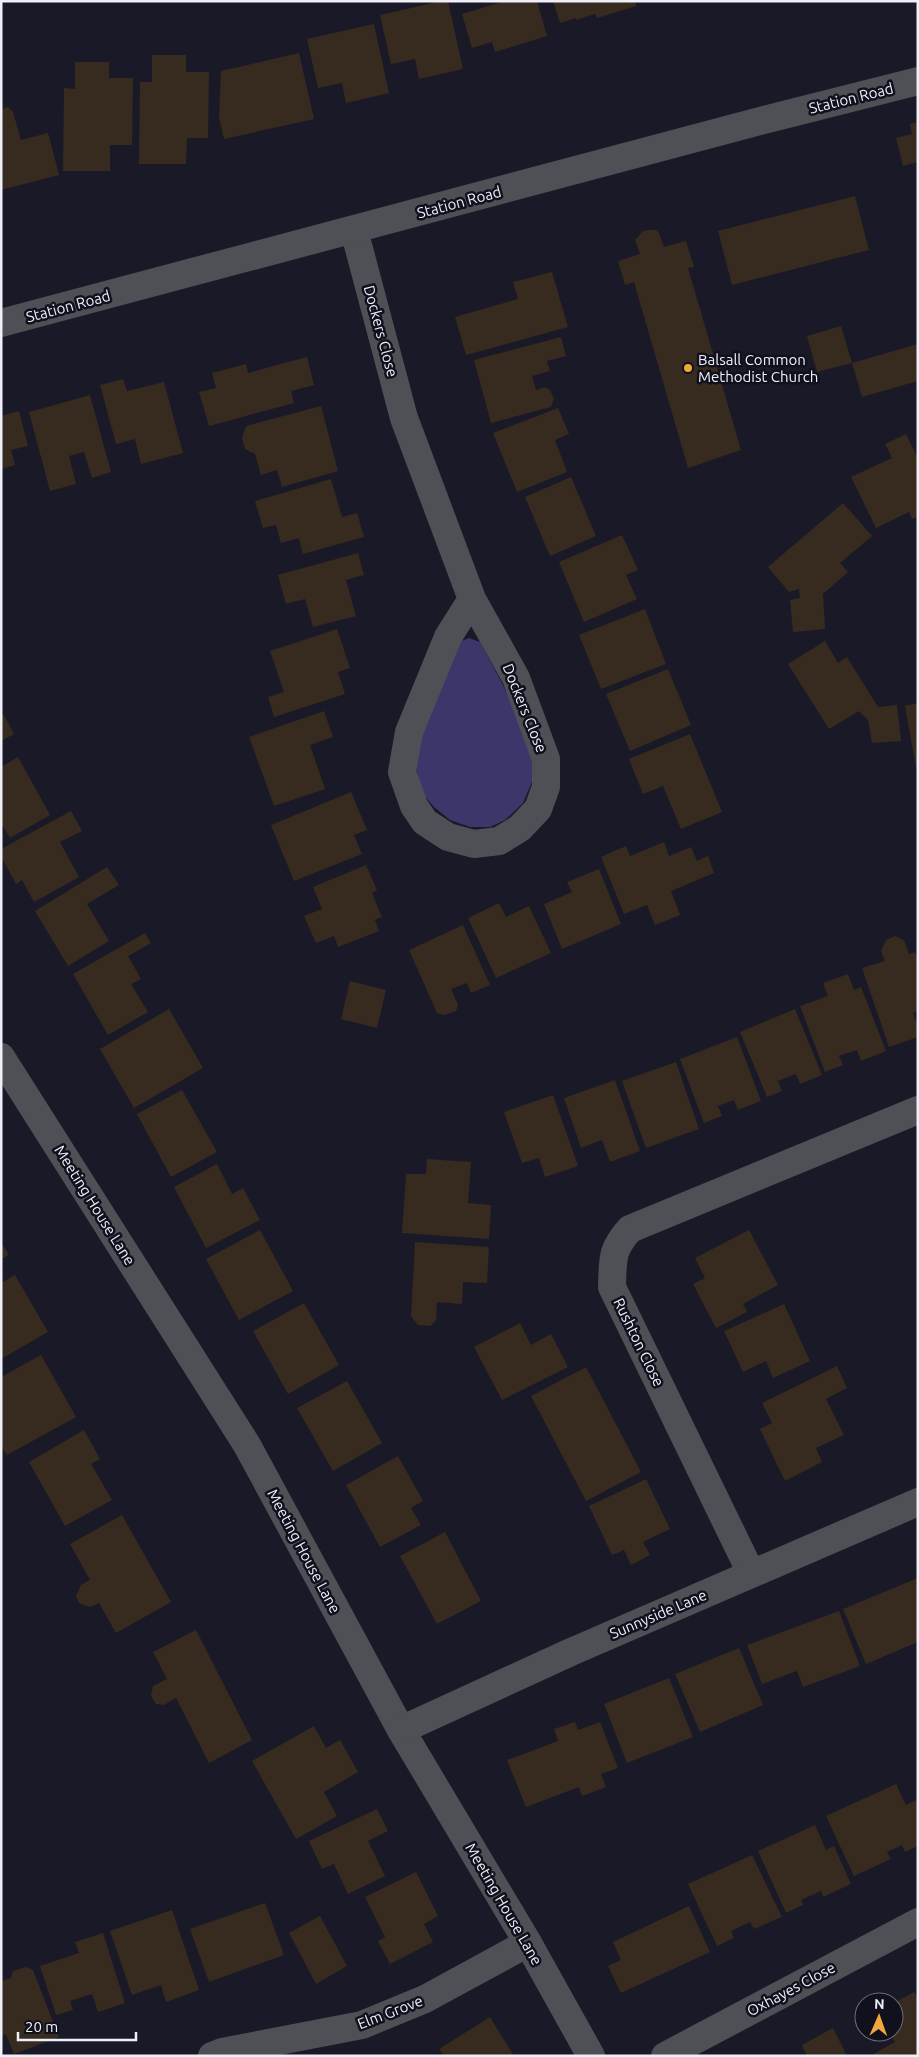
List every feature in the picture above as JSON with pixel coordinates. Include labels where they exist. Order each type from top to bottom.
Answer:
[{"type":"street","name":"Station Road","points":[[1,323],[918,81]]},
{"type":"street","name":"Dockers Close","points":[[354,230],[404,418],[472,599],[516,678],[546,759],[546,787],[538,808],[520,828],[499,841],[474,844],[448,837],[425,822],[414,806],[402,772],[409,732],[448,636],[472,599]]},
{"type":"street","name":"Meeting House Lane","points":[[1,1057],[247,1445],[401,1730],[528,1943],[591,2056]]},
{"type":"street","name":"Rushton Close","points":[[751,1573],[612,1287],[613,1263],[617,1243],[630,1229],[918,1110]]},
{"type":"street","name":"Sunnyside Lane","points":[[401,1730],[570,1652],[918,1502]]},
{"type":"street","name":"Oxhayes Close","points":[[665,2056],[918,1922]]},
{"type":"street","name":"Elm Grove","points":[[212,2056],[222,2052],[362,2025],[425,1999],[528,1943]]},
{"type":"shaded area","points":[[469,638],[480,642],[504,687],[534,754],[534,777],[523,803],[505,820],[490,827],[470,827],[450,820],[434,807],[422,793],[415,763],[419,743],[457,643]]},
{"type":"building","points":[[448,1],[463,69],[419,79],[415,59],[391,64],[380,15]]},
{"type":"building","points":[[505,1],[537,1],[547,36],[495,52],[492,42],[472,48],[462,14]]},
{"type":"building","points":[[553,1],[635,1],[636,6],[597,18],[595,14],[560,23]]},
{"type":"building","points":[[374,24],[389,93],[346,103],[342,83],[318,88],[307,39]]},
{"type":"building","points":[[299,53],[314,119],[224,139],[219,118],[221,71]]},
{"type":"building","points":[[152,55],[186,55],[186,72],[209,72],[208,138],[187,138],[186,164],[139,164],[140,82],[152,82]]},
{"type":"building","points":[[75,62],[109,62],[109,78],[133,78],[132,145],[110,145],[110,171],[63,171],[64,88],[75,89]]},
{"type":"building","points":[[8,107],[13,112],[21,140],[48,133],[59,175],[1,190],[1,109]]},
{"type":"building","points":[[918,122],[918,162],[903,166],[896,138],[912,134],[910,124]]},
{"type":"building","points":[[855,196],[869,250],[732,285],[718,231]]},
{"type":"building","name":"Balsall Common Methodist Church","points":[[656,230],[659,233],[664,247],[686,241],[694,267],[688,268],[741,450],[688,468],[634,282],[625,285],[618,261],[640,254],[635,240],[643,231]]},
{"type":"building","points":[[552,272],[568,327],[466,355],[455,317],[518,299],[513,282]]},
{"type":"building","points":[[841,326],[852,363],[817,372],[807,336]]},
{"type":"building","points":[[561,337],[566,356],[547,361],[550,371],[532,376],[536,390],[545,387],[550,390],[554,399],[551,407],[491,423],[474,360]]},
{"type":"building","points":[[918,344],[918,381],[862,397],[852,363]]},
{"type":"building","points":[[307,357],[314,385],[291,391],[294,403],[209,426],[199,392],[216,388],[212,373],[246,364],[248,373]]},
{"type":"building","points":[[123,379],[127,391],[164,382],[183,453],[141,464],[135,439],[116,444],[100,385]]},
{"type":"building","points":[[90,395],[111,472],[92,478],[84,452],[69,456],[76,484],[50,491],[29,412]]},
{"type":"building","points":[[321,406],[338,471],[282,487],[277,470],[261,475],[255,454],[245,449],[242,438],[246,426]]},
{"type":"building","points":[[558,408],[569,434],[555,440],[567,472],[517,492],[493,433]]},
{"type":"building","points":[[19,411],[28,446],[11,450],[15,465],[1,469],[1,416]]},
{"type":"building","points":[[906,434],[918,458],[918,517],[912,519],[909,512],[876,528],[851,477],[892,458],[885,444]]},
{"type":"building","points":[[571,477],[596,536],[550,556],[525,497]]},
{"type":"building","points":[[331,479],[342,517],[357,513],[364,537],[303,554],[299,538],[281,543],[276,525],[263,528],[255,501]]},
{"type":"building","points":[[843,503],[872,536],[840,563],[848,572],[823,594],[825,629],[793,632],[790,600],[800,598],[799,589],[789,592],[768,567]]},
{"type":"building","points":[[622,535],[638,570],[626,575],[637,599],[584,622],[559,562]]},
{"type":"building","points":[[358,553],[364,575],[346,580],[356,616],[313,627],[305,599],[286,604],[278,575]]},
{"type":"building","points":[[645,609],[666,664],[601,689],[579,635]]},
{"type":"building","points":[[337,629],[350,668],[338,672],[345,694],[274,717],[268,697],[284,692],[270,651]]},
{"type":"building","points":[[825,641],[838,663],[847,657],[878,707],[897,705],[901,741],[872,743],[868,720],[859,711],[829,729],[788,664]]},
{"type":"building","points":[[668,669],[691,725],[630,751],[606,694]]},
{"type":"building","points":[[918,703],[918,773],[917,773],[905,706]]},
{"type":"building","points":[[324,711],[333,737],[310,745],[325,789],[274,806],[249,737]]},
{"type":"building","points":[[4,715],[14,734],[1,741],[1,716]]},
{"type":"building","points":[[690,734],[722,812],[681,829],[663,786],[643,794],[629,759]]},
{"type":"building","points":[[18,757],[50,815],[10,838],[1,823],[1,767]]},
{"type":"building","points":[[351,792],[367,830],[354,835],[362,854],[294,881],[271,825]]},
{"type":"building","points":[[71,811],[82,831],[60,842],[79,877],[34,902],[22,880],[16,884],[1,856],[1,849]]},
{"type":"building","points":[[664,842],[669,856],[691,847],[697,861],[708,856],[714,873],[671,891],[680,915],[655,925],[647,905],[624,914],[601,857],[626,846],[630,856]]},
{"type":"building","points":[[366,865],[377,890],[372,893],[382,917],[375,920],[379,931],[338,947],[334,936],[316,943],[304,916],[322,909],[313,887]]},
{"type":"building","points":[[107,867],[119,885],[87,904],[109,941],[68,966],[35,911]]},
{"type":"building","points":[[599,869],[621,924],[562,949],[544,904],[572,892],[567,882]]},
{"type":"building","points":[[499,903],[506,917],[529,906],[551,953],[496,978],[468,918]]},
{"type":"building","points":[[463,925],[490,985],[471,993],[467,983],[451,989],[458,1005],[456,1011],[445,1015],[437,1013],[409,950]]},
{"type":"building","points":[[145,933],[151,943],[128,956],[141,979],[131,984],[148,1012],[108,1035],[73,974]]},
{"type":"building","points":[[895,936],[904,940],[909,954],[915,952],[918,959],[918,1011],[913,1013],[918,1027],[918,1037],[889,1047],[862,968],[885,961],[881,951],[886,940]]},
{"type":"building","points":[[848,974],[854,990],[861,987],[886,1051],[861,1061],[857,1050],[839,1056],[843,1065],[825,1072],[800,1006],[828,996],[823,983]]},
{"type":"building","points":[[350,981],[386,990],[377,1028],[341,1019]]},
{"type":"building","points":[[169,1009],[203,1068],[134,1108],[100,1049]]},
{"type":"building","points":[[795,1009],[822,1075],[800,1084],[796,1074],[778,1081],[782,1091],[767,1097],[740,1032]]},
{"type":"building","points":[[737,1037],[761,1101],[738,1110],[734,1100],[718,1106],[722,1116],[704,1123],[680,1059]]},
{"type":"building","points":[[676,1062],[699,1129],[646,1148],[622,1081]]},
{"type":"building","points":[[615,1080],[640,1151],[610,1162],[602,1140],[581,1148],[564,1098]]},
{"type":"building","points":[[182,1090],[217,1152],[171,1177],[137,1114]]},
{"type":"building","points":[[553,1095],[578,1166],[545,1177],[539,1158],[522,1163],[504,1112]]},
{"type":"building","points":[[427,1159],[471,1162],[468,1203],[491,1205],[489,1239],[402,1233],[406,1174],[426,1174]]},
{"type":"building","points":[[217,1164],[232,1194],[243,1188],[260,1220],[206,1248],[174,1187]]},
{"type":"building","points":[[260,1230],[293,1291],[239,1320],[206,1259]]},
{"type":"building","points":[[749,1230],[778,1285],[743,1304],[747,1312],[716,1328],[693,1284],[705,1278],[695,1258]]},
{"type":"building","points":[[1,1242],[9,1255],[1,1259]]},
{"type":"building","points":[[415,1242],[489,1247],[487,1283],[463,1282],[462,1304],[437,1302],[436,1320],[430,1326],[418,1325],[411,1316]]},
{"type":"building","points":[[15,1275],[48,1332],[1,1359],[1,1283]]},
{"type":"building","points":[[304,1303],[339,1365],[288,1394],[253,1331]]},
{"type":"building","points":[[784,1304],[810,1361],[773,1378],[766,1361],[743,1372],[724,1331]]},
{"type":"building","points":[[520,1323],[531,1345],[551,1334],[568,1367],[502,1400],[474,1347]]},
{"type":"building","points":[[41,1355],[76,1417],[7,1455],[1,1446],[1,1377]]},
{"type":"building","points":[[837,1366],[847,1388],[826,1399],[844,1435],[816,1448],[822,1462],[785,1481],[760,1429],[772,1423],[762,1403]]},
{"type":"building","points":[[586,1367],[641,1472],[586,1501],[531,1396]]},
{"type":"building","points":[[347,1381],[382,1443],[333,1471],[297,1408]]},
{"type":"building","points":[[84,1430],[100,1459],[91,1464],[112,1500],[65,1526],[29,1462]]},
{"type":"building","points":[[398,1456],[423,1501],[411,1508],[421,1525],[380,1547],[346,1485]]},
{"type":"building","points":[[646,1479],[670,1529],[643,1542],[650,1555],[631,1565],[624,1550],[612,1555],[589,1506]]},
{"type":"building","points":[[122,1515],[171,1602],[116,1633],[99,1603],[90,1607],[79,1603],[76,1596],[81,1585],[90,1580],[70,1544]]},
{"type":"building","points":[[445,1532],[481,1601],[437,1624],[400,1556]]},
{"type":"building","points":[[918,1578],[918,1642],[866,1664],[843,1609]]},
{"type":"building","points":[[839,1611],[860,1666],[803,1687],[797,1671],[762,1684],[747,1645]]},
{"type":"building","points":[[196,1630],[252,1740],[209,1763],[176,1698],[164,1705],[156,1704],[151,1696],[153,1686],[167,1679],[153,1652]]},
{"type":"building","points":[[739,1648],[763,1705],[700,1732],[675,1674]]},
{"type":"building","points":[[669,1678],[693,1737],[627,1763],[604,1704]]},
{"type":"building","points":[[575,1722],[578,1730],[600,1722],[618,1768],[601,1774],[606,1787],[582,1796],[579,1787],[526,1807],[507,1760],[558,1741],[554,1729]]},
{"type":"building","points":[[314,1726],[326,1748],[340,1740],[358,1772],[324,1792],[337,1816],[296,1839],[252,1761]]},
{"type":"building","points":[[896,1784],[906,1805],[916,1800],[918,1804],[918,1846],[905,1852],[902,1845],[887,1852],[891,1859],[854,1876],[826,1816]]},
{"type":"building","points":[[377,1809],[388,1831],[368,1841],[385,1876],[348,1894],[334,1864],[322,1869],[309,1841]]},
{"type":"building","points":[[815,1825],[826,1850],[834,1846],[851,1884],[823,1897],[821,1891],[801,1900],[803,1905],[786,1913],[758,1851]]},
{"type":"building","points":[[752,1855],[782,1917],[754,1929],[750,1922],[731,1931],[734,1938],[717,1946],[688,1884]]},
{"type":"building","points":[[416,1872],[438,1916],[424,1924],[433,1942],[390,1964],[378,1941],[385,1937],[365,1897]]},
{"type":"building","points":[[265,1903],[284,1955],[209,1982],[190,1929]]},
{"type":"building","points":[[689,1906],[710,1952],[621,1993],[608,1966],[621,1960],[613,1942]]},
{"type":"building","points":[[172,1910],[199,1990],[166,2002],[161,1985],[132,1995],[110,1931]]},
{"type":"building","points":[[320,1916],[347,1966],[316,1984],[289,1933]]},
{"type":"building","points":[[103,1933],[125,2003],[98,2012],[92,1994],[70,2001],[73,2010],[56,2015],[40,1966],[79,1953],[75,1942]]},
{"type":"building","points":[[26,1967],[33,1970],[59,2037],[14,2054],[6,2034],[1,2036],[1,1981],[11,1978],[13,1971]]},
{"type":"building","points":[[914,1992],[918,1998],[918,2056],[870,2056],[895,2042],[904,2042],[904,1998]]},
{"type":"building","points":[[490,2017],[514,2056],[444,2056],[439,2049]]},
{"type":"building","points":[[833,2028],[847,2056],[807,2056],[802,2045]]},
{"type":"place","name":"Balsall Common Methodist Church","points":[[688,368]]}]
